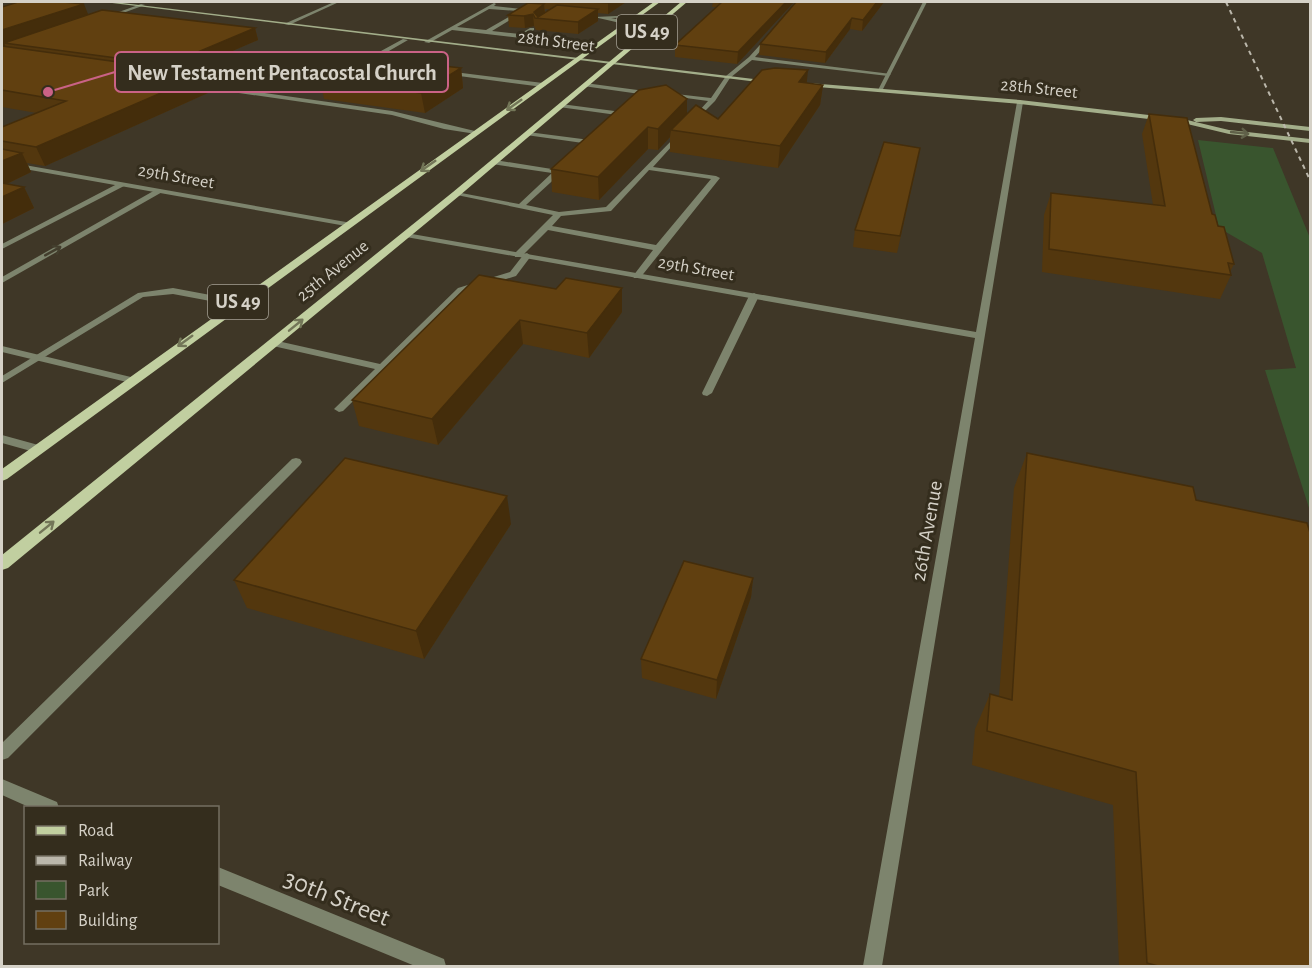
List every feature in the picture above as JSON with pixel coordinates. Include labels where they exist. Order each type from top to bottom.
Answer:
[{"type":"main road","name":"28th Street","points":[[106,2],[405,40],[775,82]]},
{"type":"main road","name":"25th Avenue","points":[[2,476],[346,224],[579,60],[657,2]]},
{"type":"main road","name":"25th Avenue","points":[[2,564],[495,162],[684,2]]},
{"type":"main road","name":"28th Street","points":[[797,84],[1020,102],[1183,121],[1228,132],[1311,141]]},
{"type":"main road","name":"28th Street","points":[[1183,121],[1221,118],[1311,129]]},
{"type":"street","points":[[287,24],[337,2]]},
{"type":"street","points":[[427,42],[497,2]]},
{"type":"street","points":[[879,91],[925,2]]},
{"type":"street","points":[[100,20],[143,5]]},
{"type":"street","points":[[488,7],[567,14]]},
{"type":"street","points":[[487,32],[525,10]]},
{"type":"street","points":[[548,19],[557,13]]},
{"type":"street","points":[[586,16],[629,23]]},
{"type":"street","points":[[596,17],[638,16]]},
{"type":"street","points":[[456,194],[559,214],[608,209],[713,100],[728,77],[751,58],[779,26]]},
{"type":"street","points":[[450,28],[521,36],[532,29]]},
{"type":"street","points":[[385,65],[373,63],[372,58],[405,40]]},
{"type":"street","points":[[751,58],[888,74]]},
{"type":"street","points":[[443,73],[543,85]]},
{"type":"street","points":[[180,83],[393,113],[444,127],[476,132]]},
{"type":"street","points":[[585,85],[713,100]]},
{"type":"street","points":[[637,100],[645,93]]},
{"type":"street","name":"26th Avenue","points":[[872,966],[1020,102]]},
{"type":"street","points":[[561,106],[622,114]]},
{"type":"street","points":[[606,128],[630,107]]},
{"type":"street","points":[[528,134],[590,142]]},
{"type":"street","points":[[582,150],[598,135]]},
{"type":"street","points":[[495,162],[558,172]]},
{"type":"street","name":"29th Street","points":[[2,163],[346,224]]},
{"type":"street","points":[[521,206],[566,165]]},
{"type":"street","points":[[637,276],[716,178],[648,168]]},
{"type":"street","points":[[2,248],[122,184]]},
{"type":"street","points":[[2,280],[160,191]]},
{"type":"street","points":[[339,409],[461,290],[513,274],[522,255],[559,214]]},
{"type":"street","points":[[545,227],[658,248]]},
{"type":"street","name":"29th Street","points":[[406,235],[980,336]]},
{"type":"street","points":[[2,380],[141,295],[173,291],[237,303]]},
{"type":"street","points":[[707,393],[754,296]]},
{"type":"street","points":[[273,343],[382,368]]},
{"type":"street","points":[[2,349],[131,380]]},
{"type":"street","points":[[2,439],[38,448]]},
{"type":"street","points":[[2,753],[296,462]]},
{"type":"street","points":[[2,787],[49,806]]},
{"type":"street","name":"30th Street","points":[[219,876],[437,966]]},
{"type":"green space","points":[[1198,140],[1273,148],[1310,238],[1310,511],[1265,370],[1296,368],[1262,253],[1219,228]]},
{"type":"building","points":[[18,2],[84,4],[2,30],[2,7]]},
{"type":"building","points":[[722,2],[786,2],[738,52],[675,45]]},
{"type":"building","points":[[796,2],[877,2],[863,20],[852,18],[826,52],[760,44]]},
{"type":"building","points":[[528,3],[544,4],[534,12],[538,17],[557,5],[598,9],[578,22],[535,18],[533,14],[508,15]]},
{"type":"building","points":[[102,10],[255,28],[169,65],[4,43]]},
{"type":"building","points":[[2,46],[205,74],[36,147],[2,141],[2,127],[66,101],[2,90]]},
{"type":"building","points":[[324,52],[461,68],[421,93],[320,79]]},
{"type":"building","points":[[775,68],[808,70],[799,82],[823,85],[780,146],[671,130],[696,105],[718,119],[762,70]]},
{"type":"building","points":[[666,85],[687,99],[658,129],[648,127],[598,177],[551,169],[639,90]]},
{"type":"building","points":[[1149,114],[1187,118],[1212,214],[1215,215],[1218,226],[1224,227],[1234,264],[1228,263],[1231,275],[1049,249],[1051,193],[1165,206]]},
{"type":"building","points":[[884,142],[920,148],[900,236],[855,230]]},
{"type":"building","points":[[2,149],[22,153],[2,161]]},
{"type":"building","points":[[2,183],[24,187],[2,197]]},
{"type":"building","points":[[479,275],[556,289],[566,278],[622,288],[587,333],[520,320],[432,419],[352,400]]},
{"type":"building","points":[[1027,453],[1193,487],[1196,500],[1307,523],[1311,536],[1311,966],[1158,966],[1147,963],[1136,772],[987,731],[990,694],[1012,700]]},
{"type":"building","points":[[345,458],[507,496],[416,631],[234,580]]},
{"type":"building","points":[[684,561],[753,578],[717,680],[641,659]]},
{"type":"railway","points":[[1226,2],[1310,180]]},
{"type":"place","name":"New Testament Pentacostal Church","points":[[48,92]]}]
